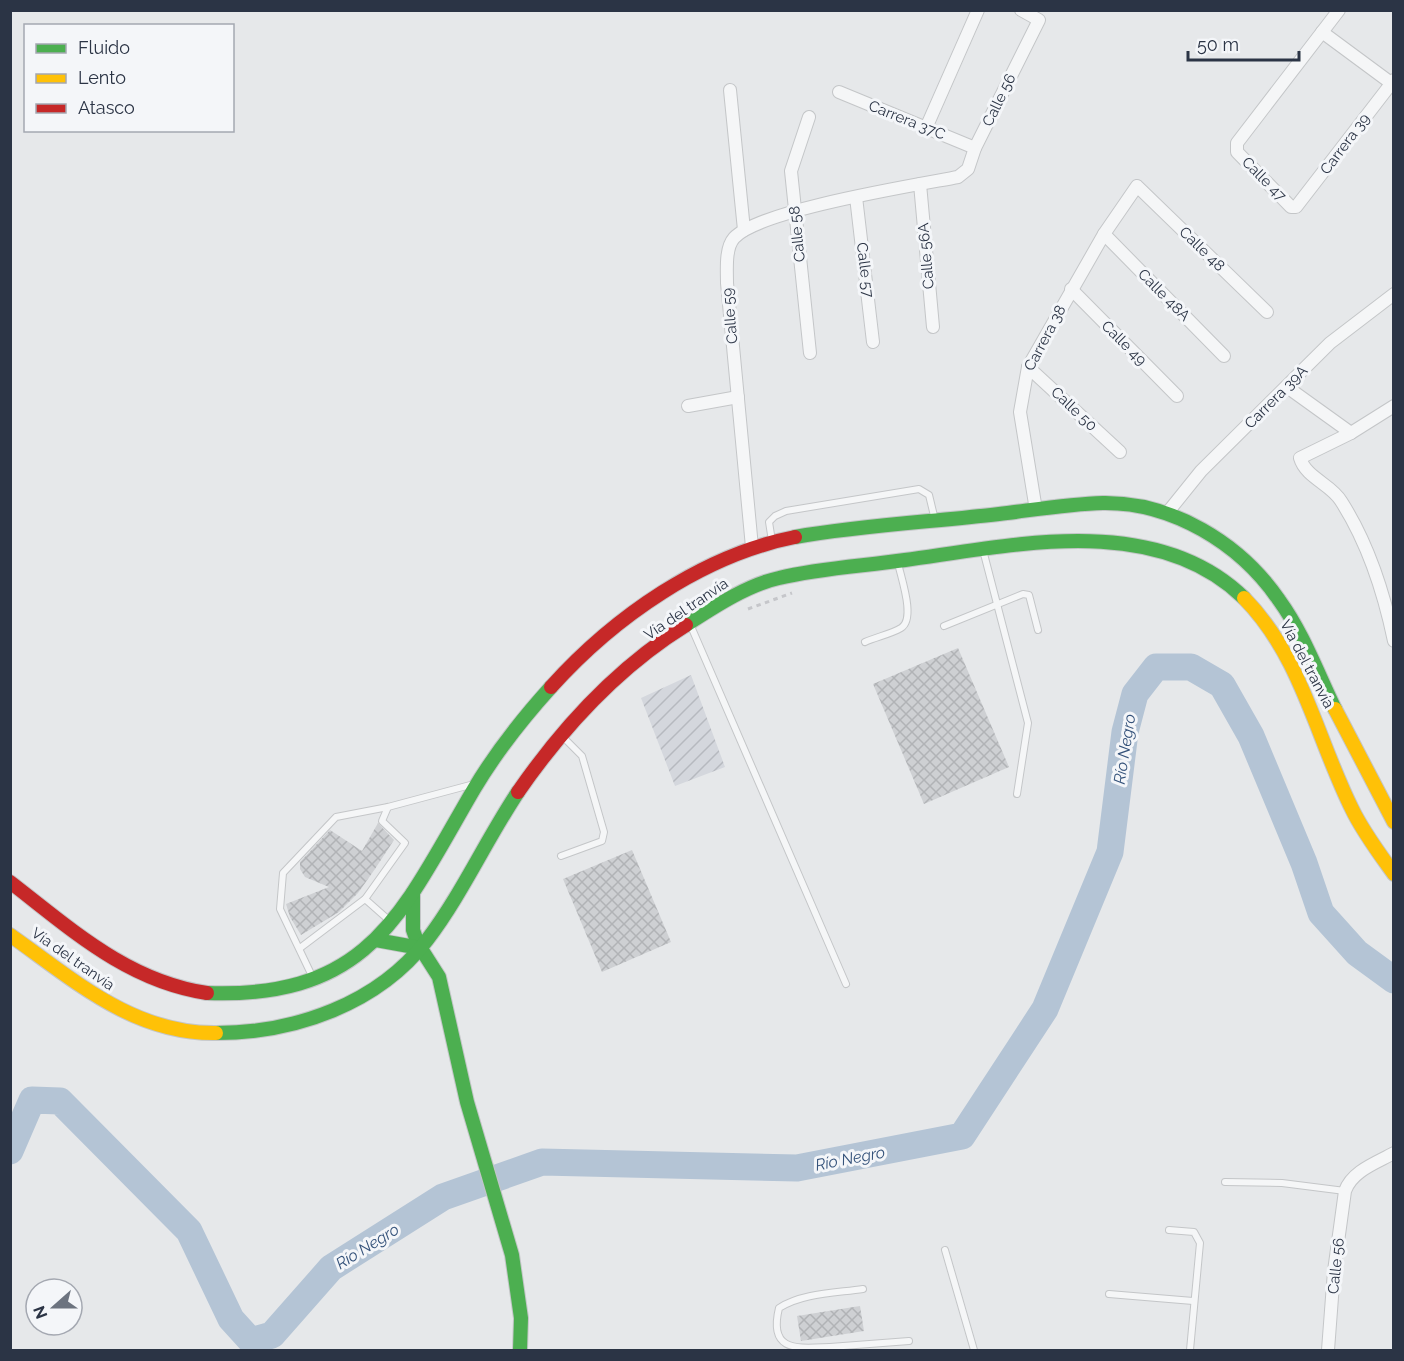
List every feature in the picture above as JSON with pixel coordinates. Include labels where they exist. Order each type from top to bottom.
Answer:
[{"type":"main road","name":"Vía del tranvía","points":[[10,882],[117,962],[174,987],[231,995],[264,992],[313,978],[347,961],[376,940],[392,922],[413,893],[477,783],[542,697],[612,633],[692,577],[752,547],[798,536],[1036,510],[1124,504],[1168,512],[1202,530],[1256,572],[1286,610],[1371,785],[1394,822]]},
{"type":"main road","name":"Vía del tranvía","points":[[10,935],[82,988],[118,1009],[144,1021],[173,1029],[214,1033],[250,1032],[283,1026],[348,1004],[402,968],[420,948],[452,905],[520,788],[561,736],[629,669],[690,623],[743,591],[778,578],[1037,544],[1132,546],[1175,555],[1218,578],[1245,599],[1268,624],[1285,652],[1309,698],[1352,808],[1394,874]]},
{"type":"main road","points":[[413,893],[412,924],[420,948],[439,974],[460,1077],[507,1234],[520,1302],[520,1350]]},
{"type":"main road","points":[[376,940],[420,948]]},
{"type":"street","points":[[926,128],[978,10]]},
{"type":"street","name":"Calle 56","points":[[920,184],[958,177],[968,169],[975,148],[1039,20],[1021,10]]},
{"type":"street","points":[[1339,10],[1322,32],[1392,82]]},
{"type":"street","name":"Calle 47","points":[[1296,207],[1291,207],[1237,152],[1236,146],[1322,32]]},
{"type":"street","name":"Carrera 39","points":[[1296,207],[1392,82]]},
{"type":"street","points":[[730,90],[744,230],[794,211],[920,184]]},
{"type":"street","name":"Carrera 37C","points":[[839,92],[975,148]]},
{"type":"street","name":"Calle 58","points":[[809,117],[791,171],[810,353]]},
{"type":"street","name":"Calle 56A","points":[[920,184],[933,327]]},
{"type":"street","name":"Carrera 38","points":[[1036,510],[1020,412],[1028,367],[1104,234],[1137,186]]},
{"type":"street","name":"Calle 48","points":[[1137,186],[1267,312]]},
{"type":"street","name":"Calle 57","points":[[855,197],[873,342]]},
{"type":"street","name":"Calle 59","points":[[744,230],[733,240],[728,258],[727,283],[752,547]]},
{"type":"street","name":"Calle 48A","points":[[1104,234],[1224,356]]},
{"type":"street","name":"Calle 49","points":[[1071,290],[1177,396]]},
{"type":"street","name":"Carrera 39A","points":[[1168,512],[1200,471],[1330,343],[1392,299]]},
{"type":"street","name":"Calle 50","points":[[1028,367],[1120,452]]},
{"type":"street","points":[[1287,387],[1351,433]]},
{"type":"street","points":[[688,406],[738,397]]},
{"type":"street","points":[[1394,406],[1351,433],[1300,458],[1303,467],[1340,499],[1362,539],[1388,613],[1394,641]]},
{"type":"street","points":[[1346,1187],[1359,1173],[1394,1153]]},
{"type":"street","name":"Calle 56","points":[[1328,1350],[1334,1272],[1346,1187]]},
{"type":"lane","points":[[772,542],[769,522],[775,516],[786,512],[919,489],[929,495],[935,521]]},
{"type":"lane","points":[[983,550],[1028,723],[1017,794]]},
{"type":"lane","points":[[865,642],[902,628],[907,623],[909,614],[897,561]]},
{"type":"lane","points":[[944,626],[1023,594],[1029,596],[1038,630]]},
{"type":"lane","points":[[690,623],[846,984]]},
{"type":"lane","points":[[561,736],[582,756],[604,838],[561,856]]},
{"type":"lane","points":[[313,978],[280,909],[283,873],[336,817],[388,807],[477,783]]},
{"type":"lane","points":[[300,948],[365,899],[405,843],[382,821],[388,807]]},
{"type":"lane","points":[[365,899],[392,922]]},
{"type":"lane","points":[[1225,1182],[1346,1187]]},
{"type":"lane","points":[[1169,1230],[1194,1232],[1200,1243],[1190,1350]]},
{"type":"lane","points":[[945,1250],[974,1350]]},
{"type":"lane","points":[[863,1289],[789,1301],[779,1308],[777,1318],[780,1339],[792,1348],[830,1349],[909,1341]]},
{"type":"lane","points":[[1109,1294],[1193,1301]]},
{"type":"path","points":[[748,609],[798,591]]},
{"type":"shaded area","points":[[691,675],[725,767],[675,786],[641,698]]},
{"type":"building","points":[[958,648],[1009,767],[924,804],[873,684]]},
{"type":"building","points":[[378,823],[394,840],[375,869],[358,893],[339,912],[301,935],[290,917],[286,904],[329,887],[305,877],[300,869],[300,862],[330,830],[362,851]]},
{"type":"building","points":[[632,850],[671,942],[602,972],[563,879]]},
{"type":"building","points":[[860,1306],[864,1331],[801,1341],[797,1316]]},
{"type":"waterway","name":"Río Negro","points":[[10,1151],[32,1100],[60,1101],[189,1231],[231,1319],[251,1341],[272,1335],[331,1268],[443,1197],[542,1162],[797,1168],[962,1136],[1045,1009],[1110,852],[1125,732],[1135,694],[1156,667],[1191,667],[1222,685],[1251,736],[1304,863],[1321,913],[1357,953],[1394,980]]},
{"type":"traffic: fast","points":[[795,537],[846,529],[1103,503],[1154,510],[1179,518],[1202,530],[1224,544],[1263,579],[1288,613],[1335,709]]},
{"type":"traffic: fast","points":[[686,625],[743,591],[779,578],[826,569],[1037,543],[1082,541],[1127,544],[1169,554],[1209,571],[1244,598]]},
{"type":"traffic: fast","points":[[207,993],[263,991],[308,981],[345,964],[375,939],[401,909],[425,874],[491,762],[551,687]]},
{"type":"traffic: fast","points":[[216,1033],[246,1032],[305,1020],[360,998],[384,982],[407,962],[440,922],[518,792]]},
{"type":"traffic: fast","points":[[413,893],[413,930],[418,944],[439,977],[467,1102],[512,1255],[521,1318],[520,1350]]},
{"type":"traffic: fast","points":[[376,940],[420,948]]},
{"type":"traffic: slow","points":[[1244,598],[1264,621],[1280,646],[1306,699],[1352,809],[1366,834],[1394,874]]},
{"type":"traffic: slow","points":[[1335,709],[1394,822]]},
{"type":"traffic: slow","points":[[10,935],[81,986],[131,1014],[186,1031],[216,1033]]},
{"type":"traffic: jam","points":[[551,687],[603,637],[662,592],[727,558],[795,537]]},
{"type":"traffic: jam","points":[[518,792],[554,744],[594,700],[638,659],[686,625]]},
{"type":"traffic: jam","points":[[10,882],[101,951],[151,977],[178,987],[207,993]]}]
